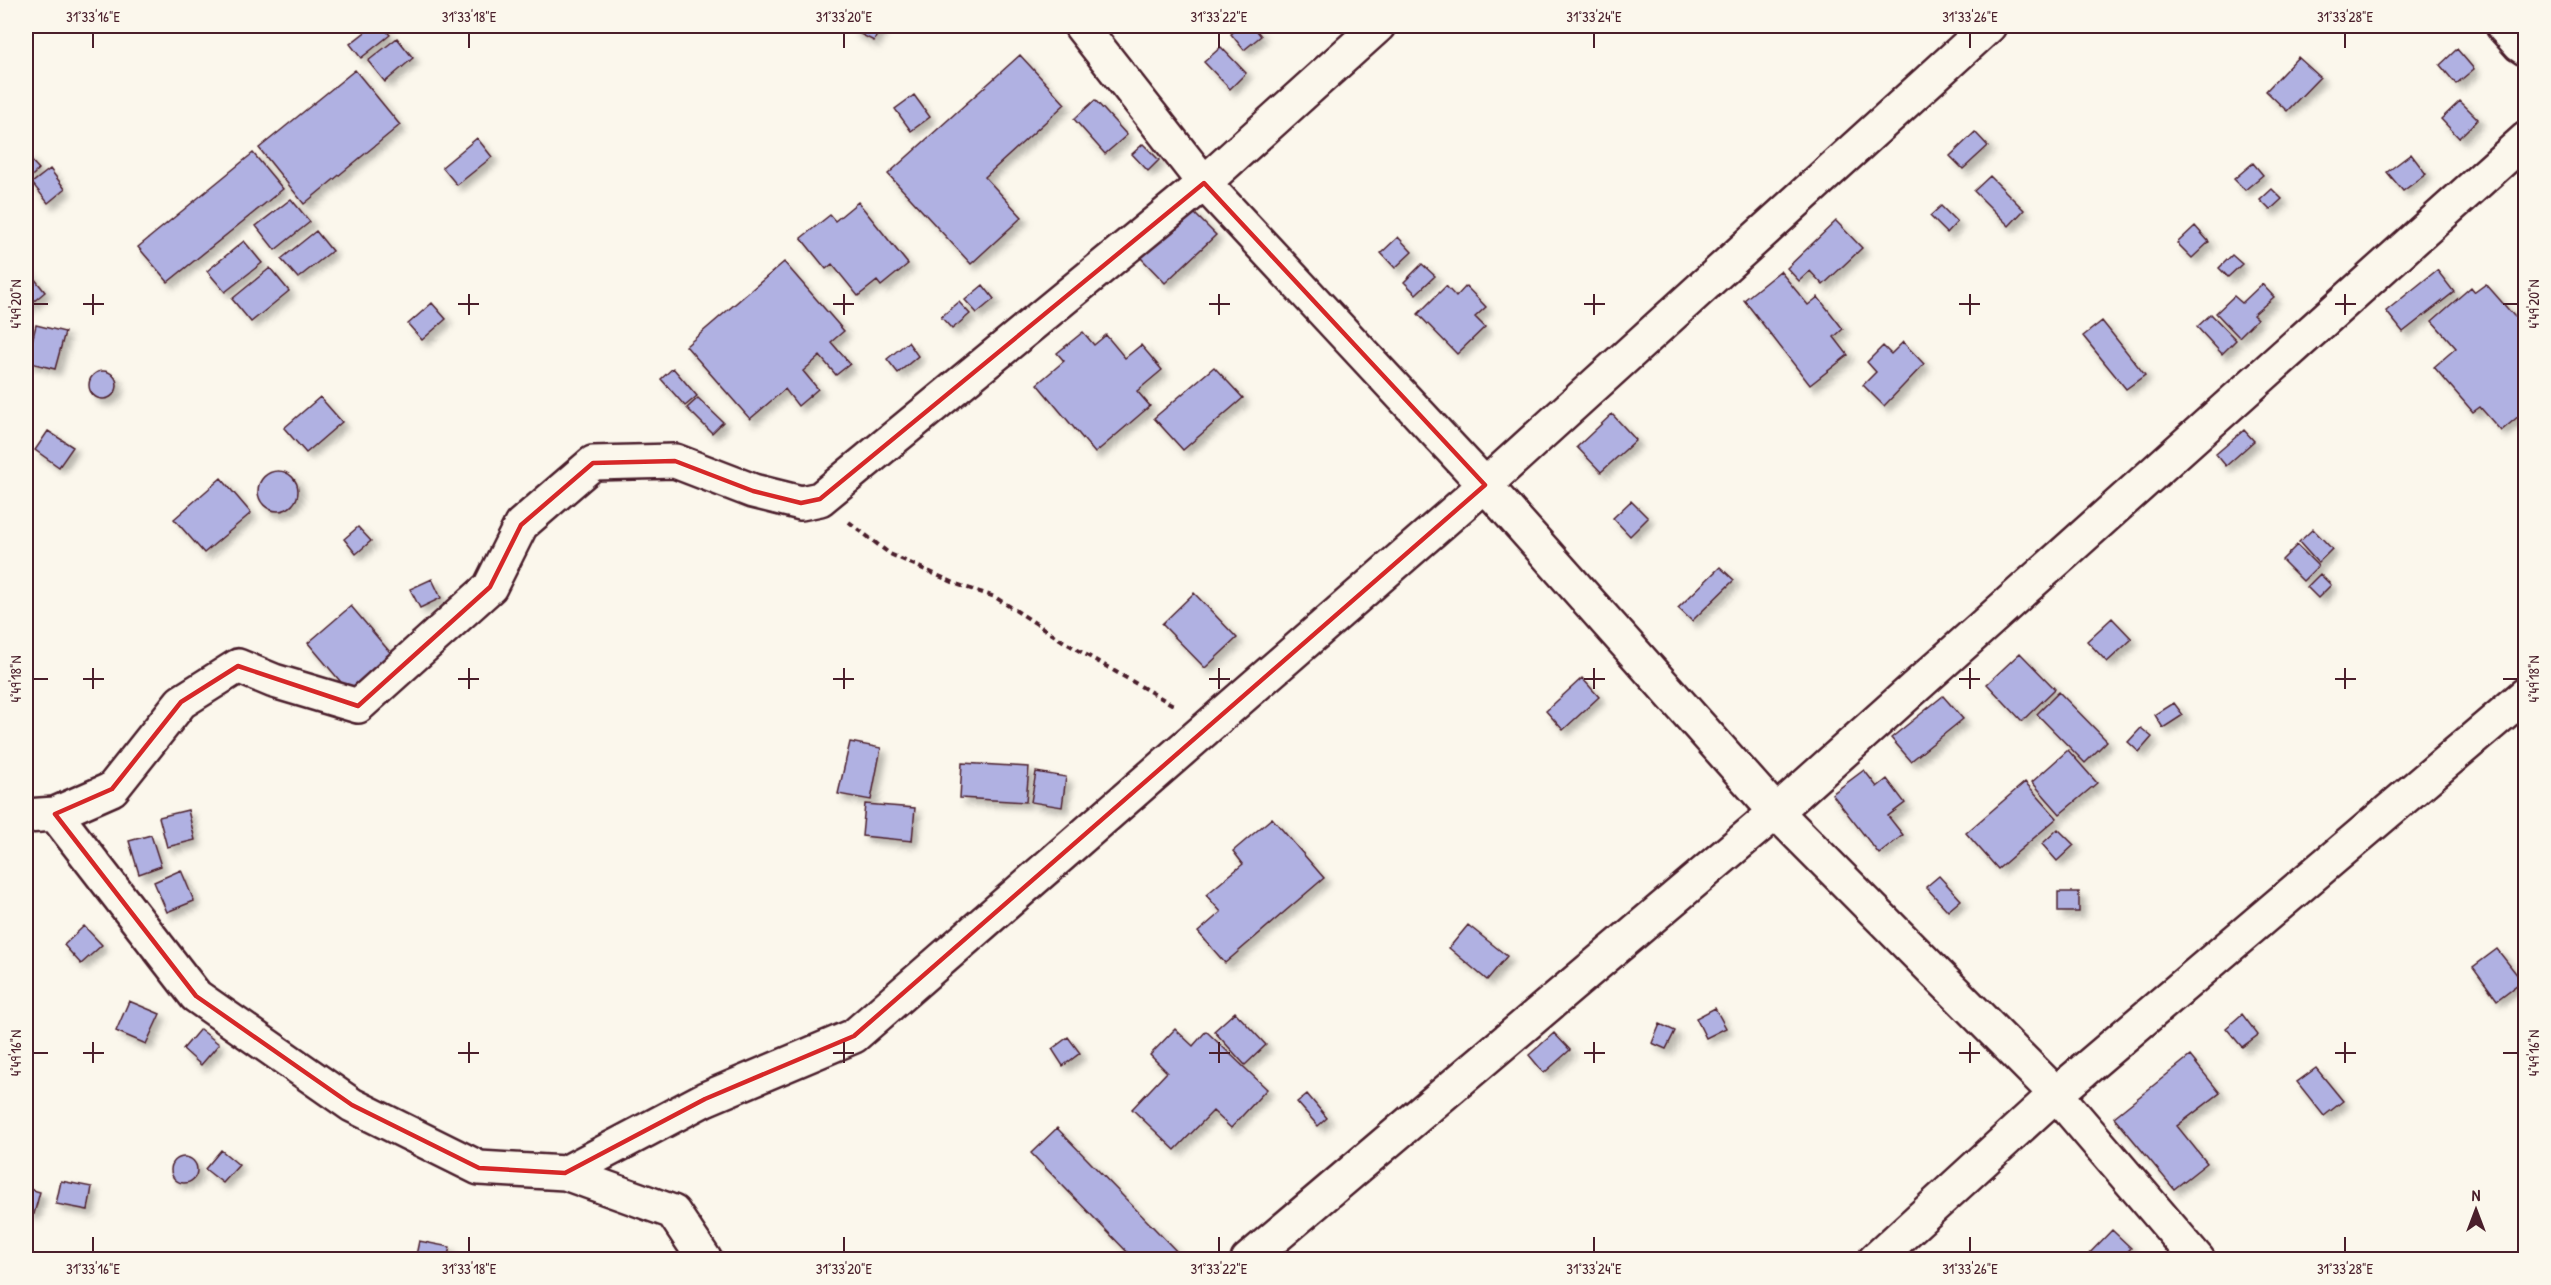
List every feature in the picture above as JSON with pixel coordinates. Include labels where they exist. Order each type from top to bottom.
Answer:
[{"type":"street","points":[[1081,26],[1204,183],[1485,485],[1776,812],[2056,1094],[2198,1260]]},
{"type":"street","points":[[705,1260],[673,1212],[565,1173],[479,1168],[352,1105],[196,996],[40,815],[112,789],[181,702],[238,666],[274,681],[358,706],[489,587],[521,525],[593,463],[675,462],[753,491],[801,503],[820,499],[1204,183],[1378,26]]},
{"type":"street","points":[[565,1173],[705,1099],[854,1036],[1485,485],[1989,26]]},
{"type":"street","points":[[2502,26],[2526,49]]},
{"type":"street","points":[[1248,1260],[1776,812],[2526,139]]},
{"type":"street","points":[[1875,1260],[2056,1094],[2526,694]]},
{"type":"path","points":[[820,499],[890,554],[959,585],[995,597],[1066,643],[1174,706],[1218,717]]},
{"type":"highlighted area","points":[[1204,183],[1485,485],[854,1036],[705,1099],[565,1173],[479,1168],[352,1105],[196,996],[55,814],[112,789],[181,702],[238,666],[358,706],[490,587],[521,525],[593,463],[675,461],[753,491],[801,503],[820,499]]},
{"type":"building","points":[[373,26],[382,26],[390,35],[361,58],[350,44]]},
{"type":"building","points":[[854,26],[881,26],[874,41],[852,30]]},
{"type":"building","points":[[1241,26],[1253,26],[1261,36],[1244,50],[1231,34]]},
{"type":"building","points":[[397,38],[413,58],[385,82],[368,61]]},
{"type":"building","points":[[1221,47],[1246,73],[1230,89],[1204,62]]},
{"type":"building","points":[[2457,49],[2474,69],[2456,84],[2440,65]]},
{"type":"building","points":[[1020,55],[1065,104],[985,177],[1022,217],[971,264],[888,174]]},
{"type":"building","points":[[2298,57],[2320,77],[2287,111],[2266,91]]},
{"type":"building","points":[[355,70],[400,125],[304,204],[259,148]]},
{"type":"building","points":[[914,95],[930,117],[911,131],[895,109]]},
{"type":"building","points":[[1095,100],[1127,135],[1105,154],[1074,119]]},
{"type":"building","points":[[2460,101],[2478,119],[2459,138],[2441,119]]},
{"type":"building","points":[[1975,132],[1988,146],[1963,169],[1950,156]]},
{"type":"building","points":[[477,138],[492,157],[457,185],[442,167]]},
{"type":"building","points":[[1143,144],[1159,160],[1148,171],[1132,154]]},
{"type":"building","points":[[253,153],[283,189],[168,282],[138,247]]},
{"type":"building","points":[[2411,154],[2426,174],[2403,191],[2387,172]]},
{"type":"building","points":[[26,155],[39,169],[26,182]]},
{"type":"building","points":[[2253,163],[2263,175],[2245,190],[2234,179]]},
{"type":"building","points":[[50,169],[65,189],[48,203],[32,183]]},
{"type":"building","points":[[1990,176],[2024,210],[2009,226],[1974,191]]},
{"type":"building","points":[[2272,189],[2282,199],[2270,210],[2260,200]]},
{"type":"building","points":[[291,199],[310,222],[275,250],[256,226]]},
{"type":"building","points":[[858,202],[908,264],[881,286],[877,281],[858,296],[832,264],[826,269],[801,238],[830,215],[835,221]]},
{"type":"building","points":[[1941,206],[1957,222],[1947,233],[1930,216]]},
{"type":"building","points":[[1191,210],[1216,235],[1165,283],[1140,257]]},
{"type":"building","points":[[1836,221],[1862,248],[1823,285],[1810,271],[1799,281],[1787,268]]},
{"type":"building","points":[[2195,226],[2209,242],[2192,258],[2177,243]]},
{"type":"building","points":[[316,231],[332,251],[298,278],[281,259]]},
{"type":"building","points":[[1398,237],[1412,252],[1395,268],[1381,253]]},
{"type":"building","points":[[244,241],[262,263],[225,292],[207,271]]},
{"type":"building","points":[[2232,255],[2242,264],[2228,277],[2219,268]]},
{"type":"building","points":[[784,262],[844,331],[831,342],[850,364],[836,375],[820,356],[803,371],[818,389],[798,406],[785,389],[750,419],[686,346]]},
{"type":"building","points":[[1422,264],[1435,276],[1416,294],[1404,282]]},
{"type":"building","points":[[26,268],[45,292],[26,308]]},
{"type":"building","points":[[270,268],[289,291],[251,322],[232,299]]},
{"type":"building","points":[[2437,270],[2454,292],[2403,332],[2386,311]]},
{"type":"building","points":[[1780,271],[1808,305],[1818,297],[1843,329],[1834,337],[1848,355],[1810,385],[1744,300]]},
{"type":"building","points":[[2262,284],[2274,297],[2253,315],[2257,319],[2239,337],[2216,313],[2234,296],[2242,303]]},
{"type":"building","points":[[2486,284],[2514,316],[2526,306],[2526,410],[2501,431],[2480,407],[2473,412],[2434,367],[2456,348],[2432,321],[2471,287],[2475,292]]},
{"type":"building","points":[[983,285],[994,299],[977,313],[965,300]]},
{"type":"building","points":[[1446,286],[1456,297],[1466,286],[1486,307],[1475,317],[1485,327],[1457,354],[1418,314]]},
{"type":"building","points":[[959,302],[970,314],[952,329],[941,317]]},
{"type":"building","points":[[432,303],[446,319],[422,340],[408,324]]},
{"type":"building","points":[[2211,314],[2236,340],[2222,354],[2197,327]]},
{"type":"building","points":[[2102,321],[2145,375],[2126,389],[2083,336]]},
{"type":"building","points":[[36,325],[65,332],[55,369],[27,362]]},
{"type":"building","points":[[1083,332],[1094,345],[1106,335],[1125,358],[1141,345],[1162,370],[1137,391],[1150,406],[1095,453],[1037,384],[1064,361],[1057,353]]},
{"type":"building","points":[[908,342],[918,356],[898,373],[887,359]]},
{"type":"building","points":[[1903,342],[1924,364],[1884,406],[1863,385],[1876,372],[1867,362],[1883,346],[1891,354]]},
{"type":"building","points":[[1214,367],[1243,398],[1183,450],[1154,418]]},
{"type":"building","points":[[673,368],[697,396],[685,406],[661,379]]},
{"type":"building","points":[[103,371],[113,375],[117,385],[113,395],[103,399],[93,395],[89,385],[93,375]]},
{"type":"building","points":[[320,397],[342,422],[306,453],[284,428]]},
{"type":"building","points":[[698,398],[723,422],[712,433],[687,408]]},
{"type":"building","points":[[1612,414],[1636,440],[1601,472],[1577,447]]},
{"type":"building","points":[[2244,430],[2254,441],[2226,466],[2216,454]]},
{"type":"building","points":[[48,431],[73,447],[59,467],[35,450]]},
{"type":"building","points":[[278,471],[292,477],[298,491],[292,505],[278,511],[264,505],[258,491],[264,477]]},
{"type":"building","points":[[221,478],[251,513],[204,553],[174,519]]},
{"type":"building","points":[[1631,501],[1648,518],[1630,536],[1613,518]]},
{"type":"building","points":[[358,527],[371,541],[356,554],[344,539]]},
{"type":"building","points":[[2313,529],[2332,549],[2318,563],[2299,542]]},
{"type":"building","points":[[2297,545],[2318,566],[2303,581],[2282,560]]},
{"type":"building","points":[[1720,567],[1734,580],[1692,621],[1678,608]]},
{"type":"building","points":[[2320,574],[2331,585],[2318,598],[2307,587]]},
{"type":"building","points":[[432,579],[441,598],[420,608],[410,589]]},
{"type":"building","points":[[1194,593],[1237,638],[1205,668],[1162,624]]},
{"type":"building","points":[[351,606],[394,657],[351,694],[308,643]]},
{"type":"building","points":[[2112,618],[2132,639],[2107,662],[2087,641]]},
{"type":"building","points":[[2020,653],[2055,689],[2022,721],[1987,684]]},
{"type":"building","points":[[1582,678],[1599,697],[1563,730],[1546,711]]},
{"type":"building","points":[[2059,692],[2107,741],[2085,763],[2037,714]]},
{"type":"building","points":[[1943,696],[1963,719],[1911,761],[1891,738]]},
{"type":"building","points":[[2174,703],[2183,715],[2163,728],[2155,715]]},
{"type":"building","points":[[2141,728],[2152,737],[2139,752],[2128,742]]},
{"type":"building","points":[[850,742],[881,748],[871,800],[838,794]]},
{"type":"building","points":[[2068,750],[2097,783],[2060,814],[2032,782]]},
{"type":"building","points":[[962,763],[1029,767],[1026,802],[960,798]]},
{"type":"building","points":[[1864,770],[1877,787],[1887,779],[1905,803],[1888,816],[1903,835],[1879,854],[1832,794]]},
{"type":"building","points":[[1036,772],[1066,777],[1062,807],[1031,802]]},
{"type":"building","points":[[2025,782],[2057,818],[1998,869],[1966,833]]},
{"type":"building","points":[[865,804],[915,808],[912,841],[862,836]]},
{"type":"building","points":[[188,810],[195,840],[167,847],[159,817]]},
{"type":"building","points":[[1272,818],[1324,878],[1225,963],[1198,932],[1221,912],[1206,895],[1243,864],[1233,851]]},
{"type":"building","points":[[2058,829],[2074,845],[2057,861],[2042,844]]},
{"type":"building","points":[[151,835],[161,866],[139,874],[129,841]]},
{"type":"building","points":[[181,870],[194,901],[167,912],[154,882]]},
{"type":"building","points":[[1939,876],[1961,900],[1948,911],[1926,887]]},
{"type":"building","points":[[2058,892],[2079,892],[2079,912],[2058,912]]},
{"type":"building","points":[[1468,925],[1507,956],[1487,980],[1449,948]]},
{"type":"building","points":[[84,926],[102,945],[81,964],[64,945]]},
{"type":"building","points":[[2497,949],[2522,981],[2497,1000],[2473,967]]},
{"type":"building","points":[[129,1001],[160,1014],[146,1044],[116,1031]]},
{"type":"building","points":[[1715,1008],[1726,1028],[1706,1038],[1696,1018]]},
{"type":"building","points":[[1235,1012],[1266,1045],[1245,1065],[1214,1031]]},
{"type":"building","points":[[2242,1014],[2258,1035],[2242,1047],[2226,1028]]},
{"type":"building","points":[[1660,1024],[1675,1031],[1666,1049],[1652,1043]]},
{"type":"building","points":[[200,1029],[219,1044],[201,1065],[183,1049]]},
{"type":"building","points":[[1175,1029],[1193,1046],[1206,1031],[1267,1089],[1231,1128],[1213,1111],[1175,1150],[1132,1109],[1167,1072],[1150,1055]]},
{"type":"building","points":[[1554,1033],[1570,1050],[1544,1073],[1529,1055]]},
{"type":"building","points":[[1068,1037],[1080,1053],[1063,1066],[1052,1049]]},
{"type":"building","points":[[2190,1056],[2220,1093],[2177,1126],[2207,1163],[2174,1189],[2114,1117]]},
{"type":"building","points":[[2316,1068],[2343,1101],[2324,1116],[2297,1082]]},
{"type":"building","points":[[1307,1094],[1327,1118],[1318,1126],[1297,1102]]},
{"type":"building","points":[[1057,1128],[1185,1260],[1135,1260],[1031,1153]]},
{"type":"building","points":[[221,1150],[239,1165],[223,1183],[205,1169]]},
{"type":"building","points":[[184,1157],[193,1161],[197,1170],[193,1179],[184,1183],[175,1179],[171,1170],[175,1161]]},
{"type":"building","points":[[61,1181],[92,1187],[88,1210],[56,1204]]},
{"type":"building","points":[[26,1188],[40,1192],[34,1214],[26,1212]]},
{"type":"building","points":[[2112,1230],[2131,1248],[2120,1260],[2083,1260]]},
{"type":"building","points":[[419,1241],[450,1247],[447,1260],[415,1260]]}]
